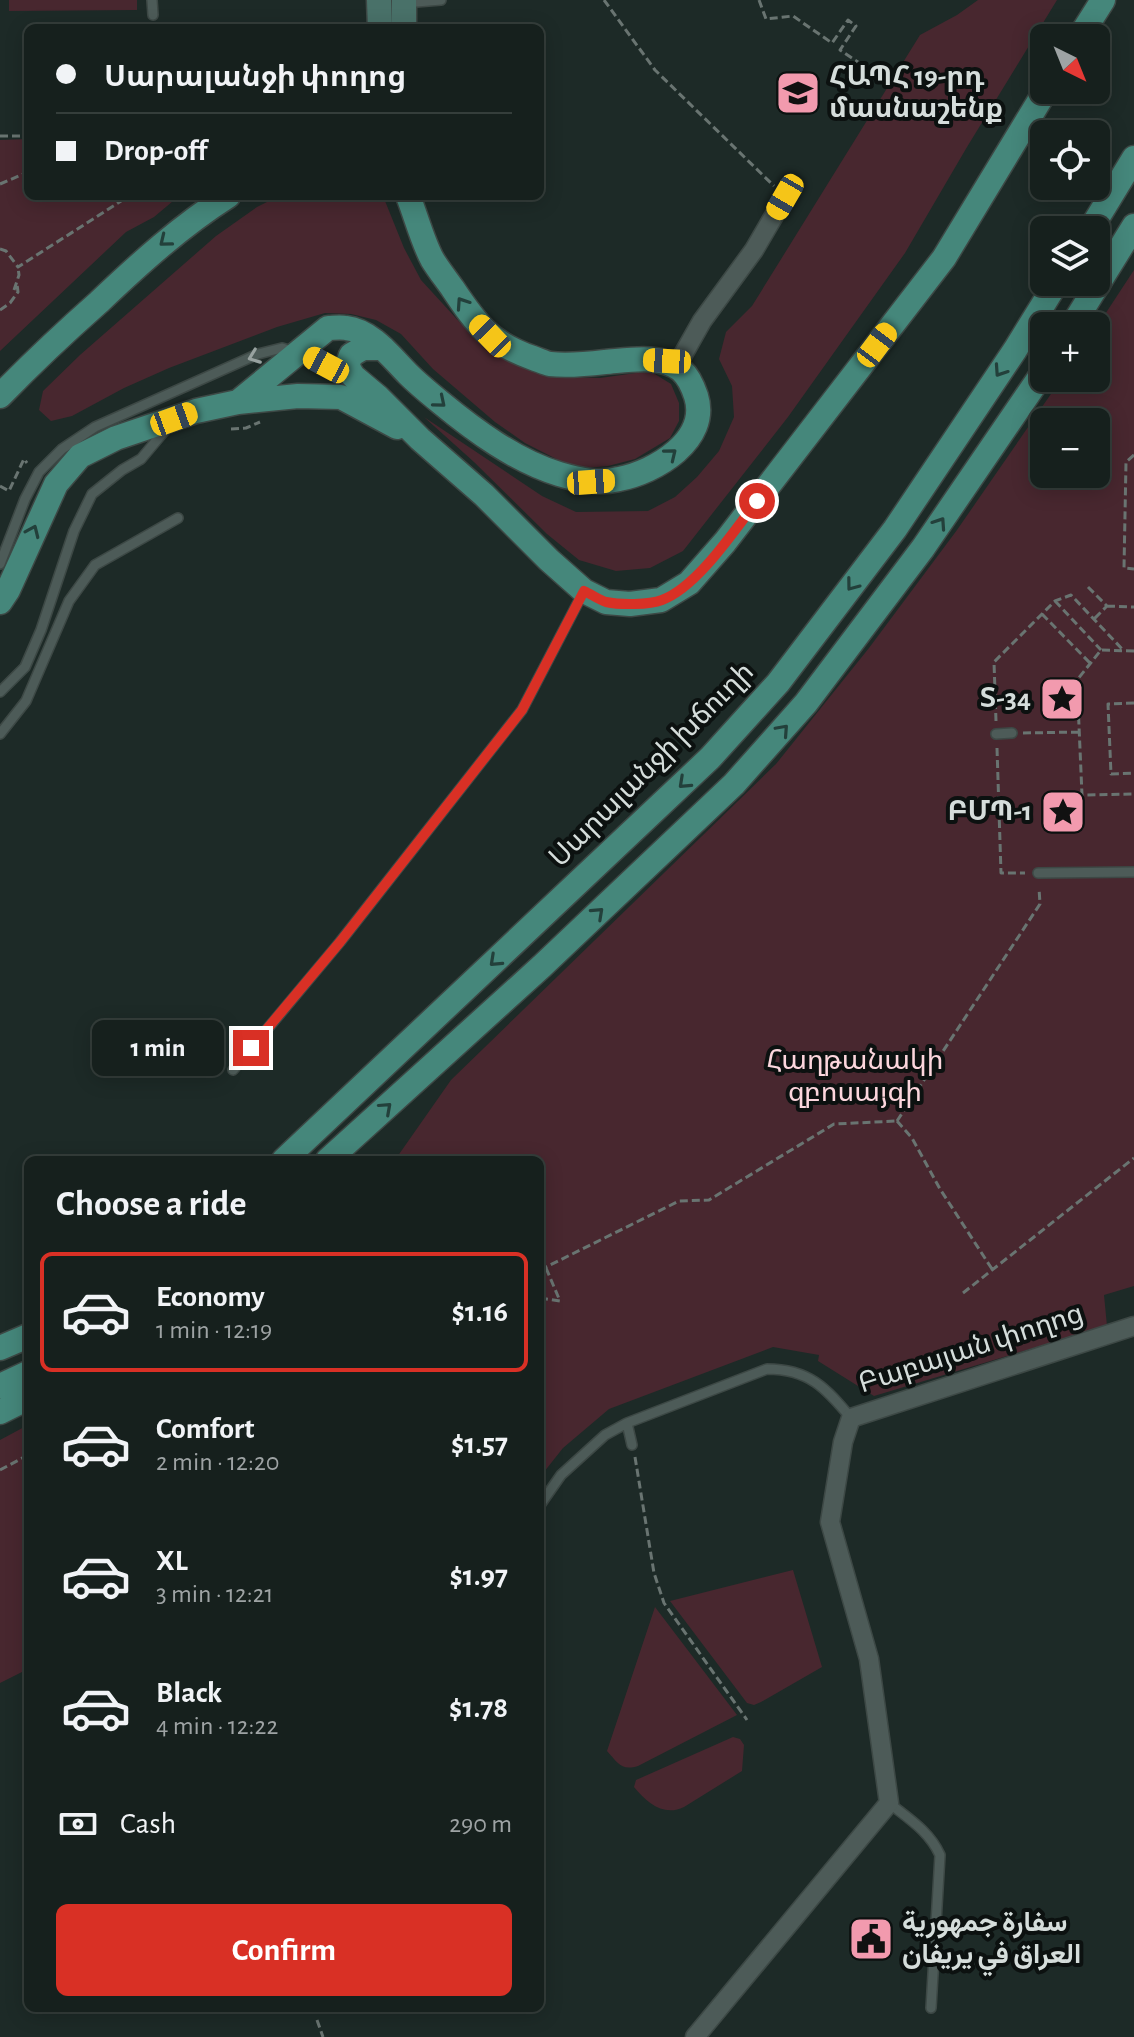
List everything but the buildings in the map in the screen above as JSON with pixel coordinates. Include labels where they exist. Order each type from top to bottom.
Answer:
[{"type":"main road","points":[[1088,24],[1103,0]]},
{"type":"main road","points":[[383,348],[363,348],[351,355],[347,366],[353,376],[484,495],[549,560],[584,591],[606,602],[630,604],[661,600],[689,583],[734,530],[944,258],[1038,104]]},
{"type":"main road","points":[[1099,216],[1134,158]]},
{"type":"main road","points":[[0,396],[157,248],[222,200]]},
{"type":"main road","points":[[238,402],[328,328],[347,328],[361,333],[383,348],[440,403],[483,435],[541,469],[591,482],[617,480],[657,466],[678,450],[696,427],[699,405],[693,385],[683,372],[667,361],[549,364],[513,351],[473,320],[431,257],[410,200]]},
{"type":"main road","points":[[1081,312],[1134,226]]},
{"type":"main road","name":"Սարալանջի խճուղի","points":[[288,1156],[710,758],[778,683],[895,529],[1048,296]]},
{"type":"main road","points":[[332,1156],[542,966],[734,784],[806,703],[923,548],[1030,391]]},
{"type":"main road","points":[[0,602],[56,484],[80,456],[116,438],[196,411],[238,402],[298,396],[341,397],[420,439]]},
{"type":"main road","points":[[280,1156],[304,1141]]},
{"type":"main road","points":[[0,1348],[24,1338]]},
{"type":"main road","points":[[0,1386],[24,1375]]},
{"type":"main road","points":[[0,1412],[24,1400]]},
{"type":"street","points":[[379,0],[380,24]]},
{"type":"street","points":[[404,1],[404,24]]},
{"type":"street","points":[[676,367],[702,321],[754,250],[785,197]]},
{"type":"street","name":"Բաբայան փողոց","points":[[889,1803],[869,1659],[830,1522],[843,1442],[851,1418],[1134,1326]]},
{"type":"street","points":[[695,2037],[889,1803]]},
{"type":"lane","points":[[152,0],[153,15]]},
{"type":"lane","points":[[404,1],[441,0]]},
{"type":"lane","points":[[0,564],[39,472],[62,449],[95,427],[258,354],[282,348],[353,376]]},
{"type":"lane","points":[[0,692],[25,667],[41,630],[74,531],[92,494],[141,459],[174,419]]},
{"type":"lane","points":[[0,734],[26,701],[69,601],[95,565],[178,518]]},
{"type":"lane","points":[[233,1070],[340,942],[522,710],[584,591]]},
{"type":"lane","points":[[996,734],[1012,733]]},
{"type":"lane","points":[[1038,873],[1134,872]]},
{"type":"lane","points":[[544,1499],[561,1475],[605,1435],[627,1423],[767,1369],[786,1369],[821,1385],[851,1418]]},
{"type":"lane","points":[[627,1423],[632,1445]]},
{"type":"lane","points":[[889,1803],[925,1831],[940,1855],[931,2008]]},
{"type":"path","points":[[604,0],[655,70],[785,197]]},
{"type":"path","points":[[759,0],[766,19],[793,16],[832,43],[848,20],[856,26],[840,50],[870,70]]},
{"type":"path","points":[[0,136],[24,136]]},
{"type":"path","points":[[0,184],[24,174]]},
{"type":"path","points":[[18,267],[123,200]]},
{"type":"path","points":[[0,249],[6,251],[18,267],[14,290]]},
{"type":"path","points":[[0,310],[18,292],[17,284]]},
{"type":"path","points":[[231,429],[246,428],[260,422]]},
{"type":"path","points":[[1134,455],[1126,462],[1124,568],[1134,569]]},
{"type":"path","points":[[0,486],[9,491],[24,459],[28,464]]},
{"type":"path","points":[[1125,485],[1134,485]]},
{"type":"path","points":[[1088,587],[1107,606],[1134,607]]},
{"type":"path","points":[[1124,651],[1071,595],[1055,601],[1101,650],[1124,651],[1134,651]]},
{"type":"path","points":[[1094,619],[1107,606]]},
{"type":"path","points":[[1042,614],[1090,663]]},
{"type":"path","points":[[1101,650],[1077,680],[1082,795],[1134,794]]},
{"type":"path","points":[[1134,703],[1108,704],[1111,774],[1134,773]]},
{"type":"path","points":[[1023,733],[1079,732]]},
{"type":"path","points":[[897,1121],[1040,904],[1038,873]]},
{"type":"path","points":[[544,1299],[560,1301],[546,1267],[679,1201],[709,1200],[834,1124],[897,1121]]},
{"type":"path","points":[[897,1121],[912,1138],[940,1189],[993,1270]]},
{"type":"path","points":[[963,1293],[1134,1158]]},
{"type":"path","points":[[632,1445],[654,1573],[664,1603],[747,1720]]},
{"type":"path","points":[[0,1470],[24,1457]]},
{"type":"path","points":[[317,2020],[323,2037]]},
{"type":"green space","points":[[9,0],[137,0],[137,10],[9,11]]},
{"type":"green space","points":[[978,0],[1057,0],[1042,24],[1030,24],[1030,44],[905,253],[788,417],[683,551],[650,568],[616,571],[579,560],[547,534],[424,417],[542,496],[576,512],[648,511],[675,497],[719,451],[734,417],[732,386],[719,359],[726,332],[752,306],[920,35]]},
{"type":"green space","points":[[24,139],[24,200],[174,200],[154,217],[126,232],[0,351],[0,140]]},
{"type":"green space","points":[[271,200],[385,200],[421,280],[476,340],[504,358],[536,371],[600,378],[650,371],[671,384],[679,403],[679,421],[670,438],[635,459],[576,469],[525,443],[495,422],[433,369],[401,334],[376,320],[351,314],[325,313],[277,327],[169,368],[72,416],[51,421],[39,410],[43,391],[80,355],[216,236]]},
{"type":"green space","name":"Հաղթանակի զբոսայգի","points":[[1134,270],[1134,1286],[1104,1295],[1107,1326],[874,1396],[818,1361],[819,1355],[773,1347],[609,1409],[563,1448],[544,1472],[544,1156],[398,1156],[451,1080],[776,764],[869,648],[957,530],[1030,424],[1030,488],[1110,488],[1110,408],[1041,408],[1052,392],[1110,392],[1110,312],[1106,312]]},
{"type":"green space","points":[[24,1427],[24,1671],[0,1683],[0,1440]]},
{"type":"green space","points":[[793,1570],[822,1667],[761,1702],[754,1705],[747,1703],[670,1601]]},
{"type":"green space","points":[[655,1607],[737,1715],[638,1766],[628,1767],[620,1765],[607,1751]]},
{"type":"green space","points":[[733,1737],[740,1739],[744,1745],[742,1771],[684,1807],[670,1810],[656,1807],[634,1787],[636,1780]]},
{"type":"place","name":"ՀԱՊՀ 19-րդ մասնաշենք","points":[[798,93]]},
{"type":"place","name":"Տ-34","points":[[1062,699]]},
{"type":"place","name":"ԲՄՊ-1","points":[[1063,812]]},
{"type":"place","name":"سفارة جمهورية العراق في يريفان","points":[[871,1939]]},
{"type":"route","points":[[251,1048],[340,942],[522,710],[584,591],[606,602],[630,604],[661,600],[689,583],[757,501]]}]
